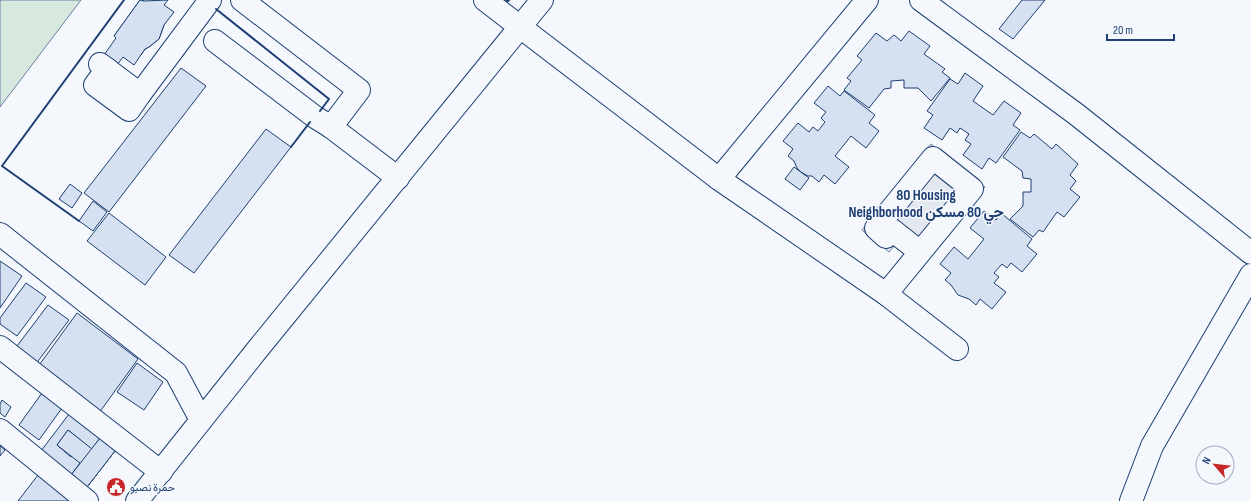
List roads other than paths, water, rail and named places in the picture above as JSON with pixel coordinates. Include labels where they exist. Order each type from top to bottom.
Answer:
[{"type":"street","points":[[242,0],[359,90],[331,127]]},
{"type":"street","points":[[486,0],[719,179],[886,294],[956,350]]},
{"type":"street","points":[[137,501],[542,0]]},
{"type":"street","points":[[719,179],[867,0]]},
{"type":"street","points":[[921,0],[1076,114],[1251,253]]},
{"type":"street","points":[[103,67],[135,90],[150,58],[161,66],[202,3]]},
{"type":"street","points":[[215,41],[398,178]]},
{"type":"street","points":[[886,294],[972,189],[933,158],[876,228],[886,237],[892,230],[920,252]]},
{"type":"street","points":[[0,234],[176,373],[201,420]]},
{"type":"street","points":[[1131,501],[1152,446],[1251,275]]},
{"type":"street","points":[[0,347],[160,472]]},
{"type":"street","points":[[0,430],[87,501]]},
{"type":"place","name":"حمرة نصبو","points":[[116,487]]},
{"type":"district","name":"80 Housing Neighborhood حي 80 مسكن","points":[[926,204]]}]
